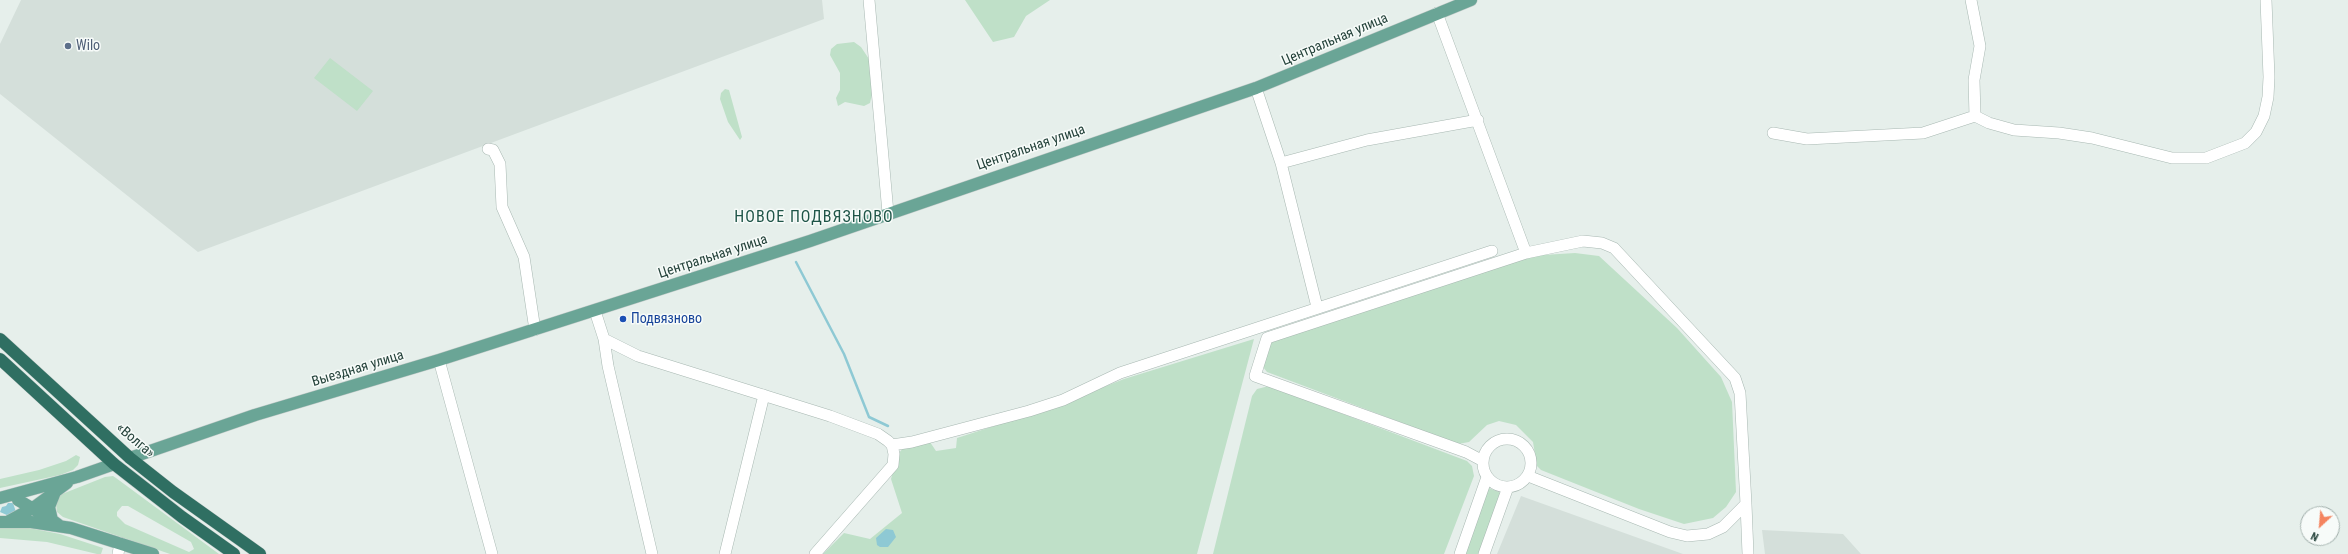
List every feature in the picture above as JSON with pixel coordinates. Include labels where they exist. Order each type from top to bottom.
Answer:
[{"type":"highway","name":"«Волга»","points":[[0,339],[130,458],[173,492],[260,554]]},
{"type":"highway","points":[[0,359],[114,464],[182,517],[234,554]]},
{"type":"main road","name":"Центральная улица","points":[[596,311],[1256,88],[1470,0]]},
{"type":"main road","name":"Выездная улица","points":[[130,458],[256,415],[596,311]]},
{"type":"main road","points":[[8,498],[114,464]]},
{"type":"main road","points":[[8,520],[33,508],[77,477]]},
{"type":"main road","points":[[55,492],[49,508],[56,523]]},
{"type":"main road","points":[[8,498],[33,508],[56,523],[119,548],[152,554]]},
{"type":"main road","points":[[8,498],[8,520]]},
{"type":"main road","points":[[8,520],[56,523]]},
{"type":"street","points":[[869,0],[888,213]]},
{"type":"street","points":[[1970,0],[1980,46],[1974,80],[1975,116]]},
{"type":"street","points":[[1773,133],[1807,139],[1923,133],[1975,116],[1989,123],[2014,130],[2059,133],[2092,138],[2172,158],[2206,158],[2246,143],[2256,132],[2264,116],[2268,97],[2269,77],[2266,0]]},
{"type":"street","points":[[1438,13],[1526,253]]},
{"type":"street","points":[[1256,88],[1281,163],[1317,307]]},
{"type":"street","points":[[1281,163],[1367,140],[1478,120]]},
{"type":"street","points":[[488,149],[493,150],[500,164],[502,207],[524,256],[535,330]]},
{"type":"street","points":[[1483,461],[1466,452],[1256,376],[1267,338],[1526,253],[1583,241],[1602,243],[1614,248],[1735,378],[1740,394],[1748,554]]},
{"type":"street","points":[[604,339],[638,356],[764,395],[878,434],[892,445],[912,442],[1030,411],[1063,400],[1120,373],[1317,307],[1492,251]]},
{"type":"street","points":[[596,311],[604,339],[608,366],[652,554]]},
{"type":"street","points":[[439,360],[492,554]]},
{"type":"street","points":[[725,554],[764,395]]},
{"type":"street","points":[[1504,438],[1512,439],[1523,444],[1530,454],[1531,469],[1528,476],[1516,486],[1508,487],[1493,482],[1487,476],[1483,461],[1485,453],[1493,444],[1504,438]]},
{"type":"street","points":[[815,554],[893,465],[892,445]]},
{"type":"street","points":[[1460,554],[1487,476]]},
{"type":"street","points":[[1528,476],[1670,532],[1687,536],[1708,534],[1723,527],[1746,504]]},
{"type":"street","points":[[1484,554],[1508,487]]},
{"type":"shaded area","points":[[21,0],[822,0],[824,19],[198,252],[0,94],[0,44]]},
{"type":"shaded area","points":[[1521,496],[1683,554],[1497,554]]},
{"type":"shaded area","points":[[1762,530],[1843,534],[1861,554],[1765,554]]},
{"type":"green space","points":[[965,0],[1050,0],[1026,16],[1014,37],[993,42]]},
{"type":"green space","points":[[854,42],[861,47],[869,59],[872,94],[870,103],[864,106],[845,102],[838,106],[836,98],[840,90],[840,73],[830,55],[831,49],[837,44]]},
{"type":"green space","points":[[330,58],[373,91],[357,111],[314,78]]},
{"type":"green space","points":[[725,89],[729,90],[742,137],[740,140],[728,122],[720,99],[721,93]]},
{"type":"green space","points":[[1575,253],[1599,256],[1677,328],[1721,377],[1732,402],[1736,492],[1726,507],[1713,518],[1684,524],[1639,509],[1541,470],[1537,466],[1533,442],[1516,425],[1499,421],[1487,425],[1469,442],[1458,444],[1267,372],[1263,367],[1267,340],[1528,256]]},
{"type":"green space","points":[[1254,339],[1197,554],[823,554],[844,533],[870,539],[902,513],[891,479],[898,454],[904,447],[930,442],[936,451],[956,448],[957,438],[1053,407],[1124,379]]},
{"type":"green space","points":[[1269,386],[1467,461],[1472,466],[1474,476],[1444,554],[1213,554],[1252,396],[1257,389]]},
{"type":"green space","points":[[76,455],[80,457],[78,465],[73,470],[60,475],[0,488],[0,479],[39,470],[66,461]]},
{"type":"green space","points":[[113,476],[116,478],[219,554],[170,554],[63,517],[57,512],[57,496],[105,477]],"holes":[[[122,506],[128,506],[191,542],[194,549],[189,552],[125,524],[117,516],[117,512]]]},
{"type":"green space","points":[[1489,488],[1501,493],[1479,554],[1465,554]]},
{"type":"green space","points":[[0,527],[24,527],[60,534],[103,548],[101,554],[97,554],[47,542],[0,538]]},
{"type":"water","points":[[8,503],[13,503],[16,512],[9,516],[0,512],[2,507],[6,506]]},
{"type":"water","points":[[886,529],[893,530],[896,537],[888,547],[880,547],[877,545],[876,538]]},
{"type":"waterway","points":[[796,262],[844,354],[869,417],[888,426]]},
{"type":"place","name":"Wilo","points":[[68,46]]},
{"type":"place","name":"Подвязново","points":[[623,319]]},
{"type":"district","name":"НОВОЕ ПОДВЯЗНОВО","points":[[814,218]]}]
